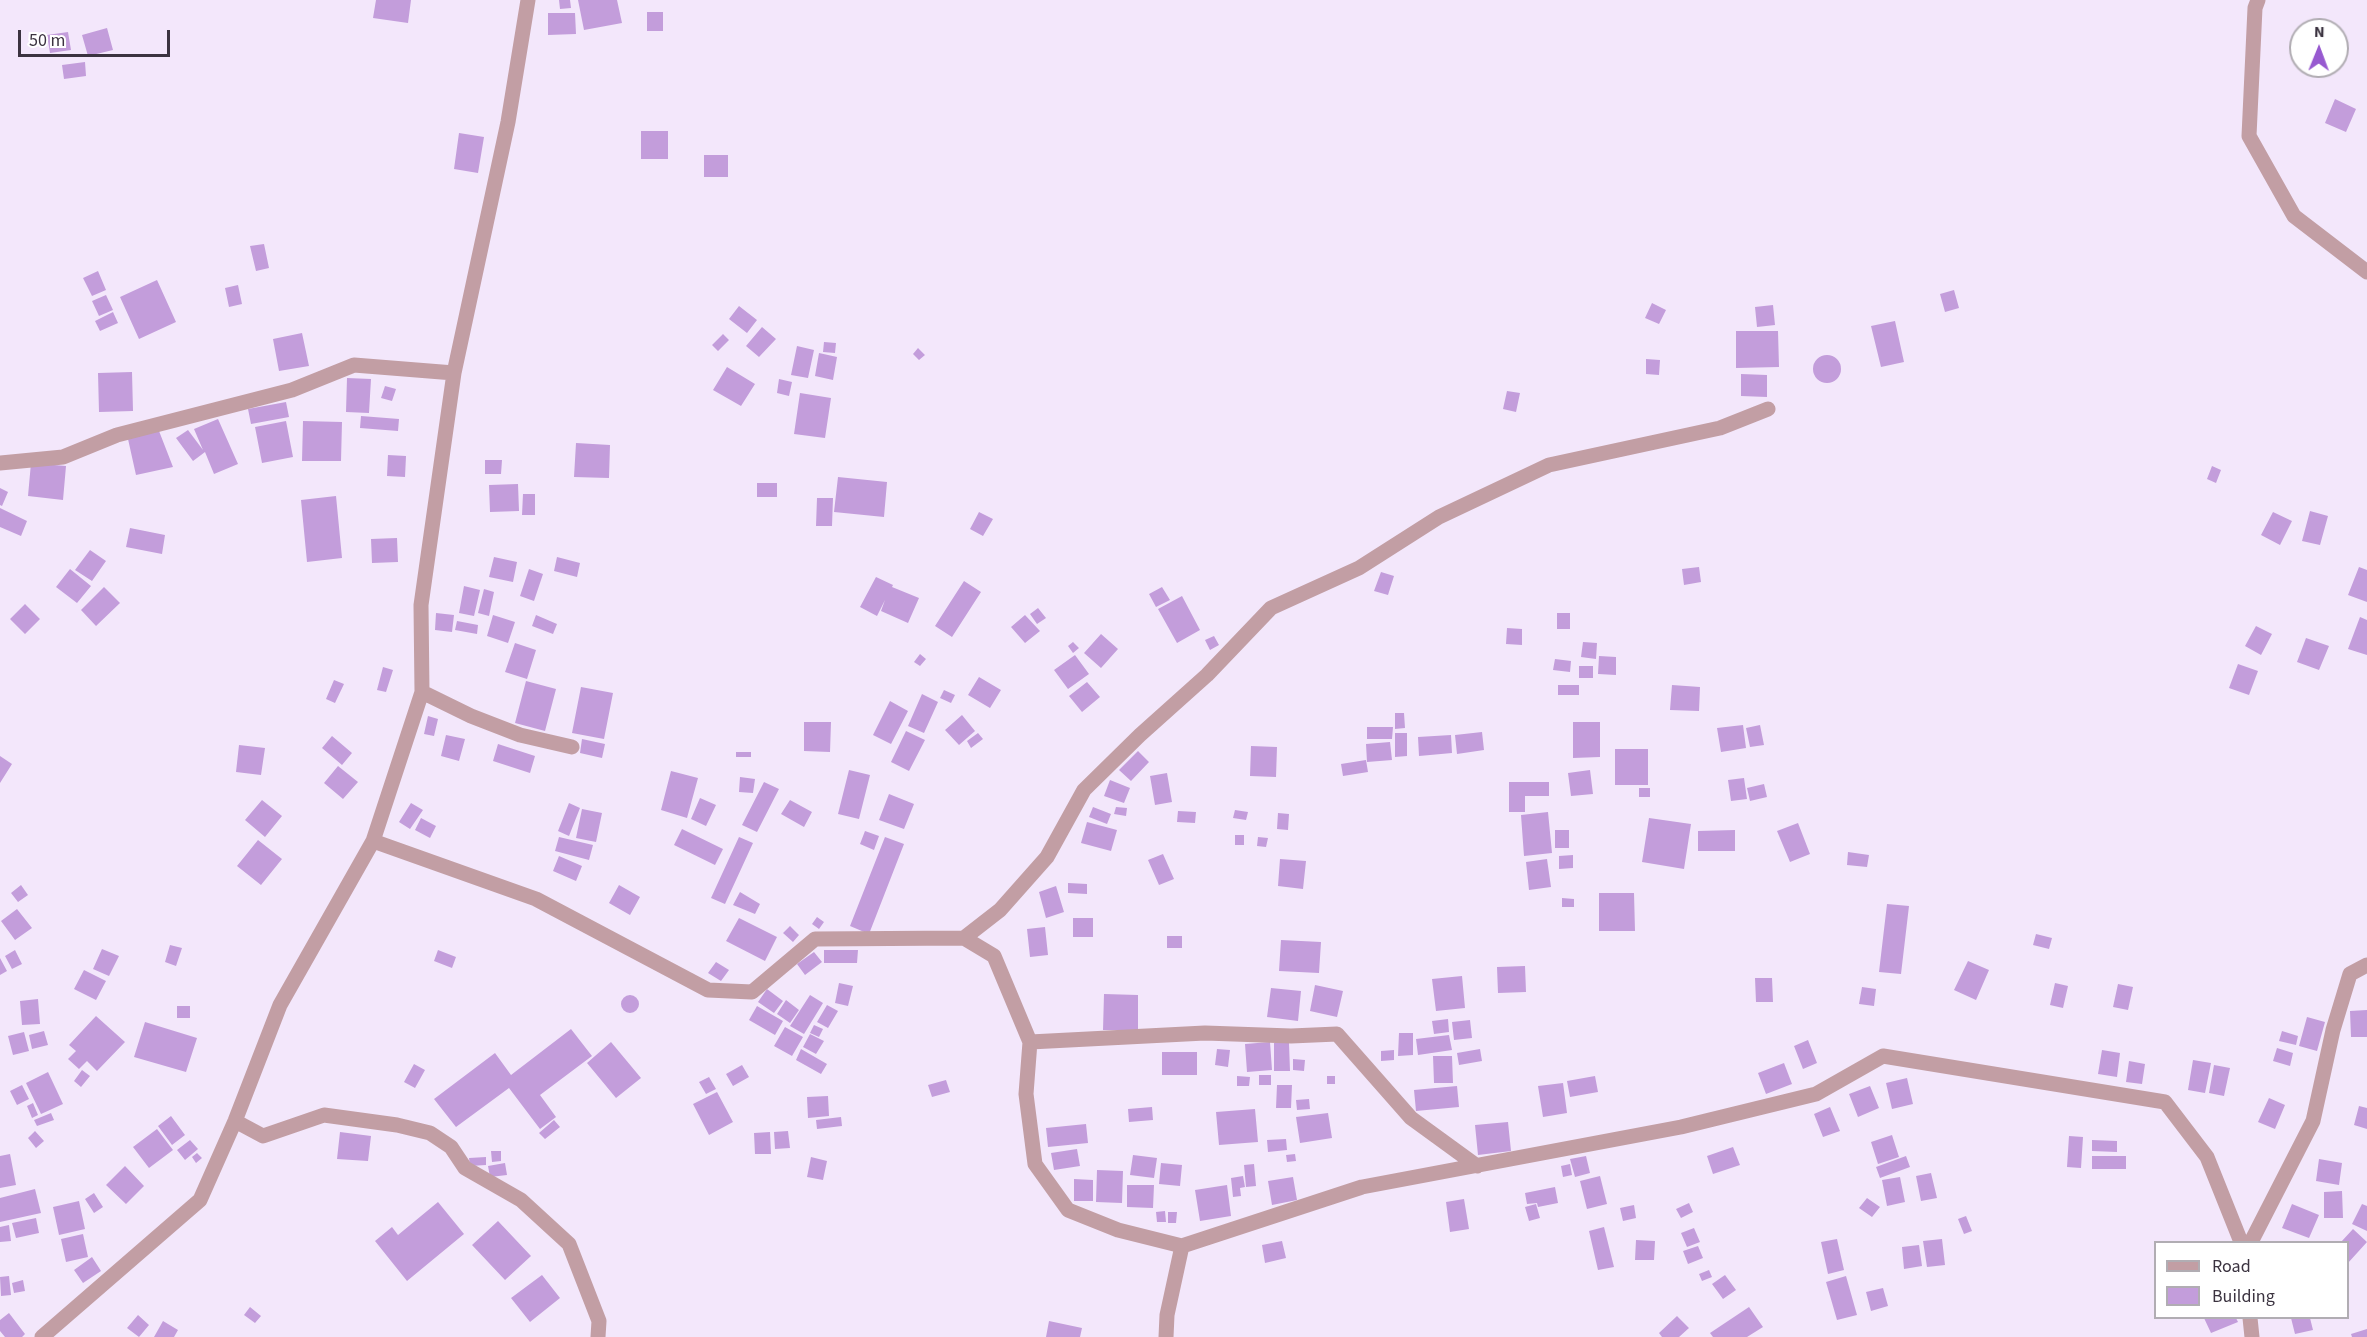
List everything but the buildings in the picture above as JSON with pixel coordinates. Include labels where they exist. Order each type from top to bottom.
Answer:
[{"type":"street","points":[[42,1337],[200,1200],[235,1120],[280,1005],[374,840],[422,692],[421,605],[454,373],[508,122],[528,0]]},
{"type":"street","points":[[2258,0],[2255,8],[2249,136],[2294,216],[2367,272]]},
{"type":"street","points":[[0,463],[63,457],[117,435],[292,390],[354,365],[454,373]]},
{"type":"street","points":[[964,938],[1000,910],[1047,857],[1084,790],[1140,735],[1207,675],[1271,608],[1359,568],[1439,517],[1549,465],[1720,428],[1768,409]]},
{"type":"street","points":[[422,692],[471,716],[520,735],[572,747]]},
{"type":"street","points":[[374,840],[536,899],[708,990],[752,992],[815,939],[964,938],[994,956],[1030,1042],[1026,1094],[1035,1164],[1068,1210],[1118,1230],[1182,1246],[1362,1187],[1681,1127],[1816,1094],[1883,1056],[2165,1102],[2206,1157],[2241,1241]]},
{"type":"street","points":[[2251,1241],[2313,1121],[2333,1030],[2350,974],[2367,965]]},
{"type":"street","points":[[1030,1042],[1205,1033],[1291,1036],[1337,1034],[1411,1118],[1477,1166]]},
{"type":"street","points":[[235,1120],[263,1136],[324,1115],[397,1125],[430,1133],[451,1147],[465,1168],[520,1200],[569,1244],[598,1321],[598,1337]]},
{"type":"street","points":[[1166,1337],[1167,1315],[1182,1246]]},
{"type":"street","points":[[2250,1319],[2252,1337]]}]
